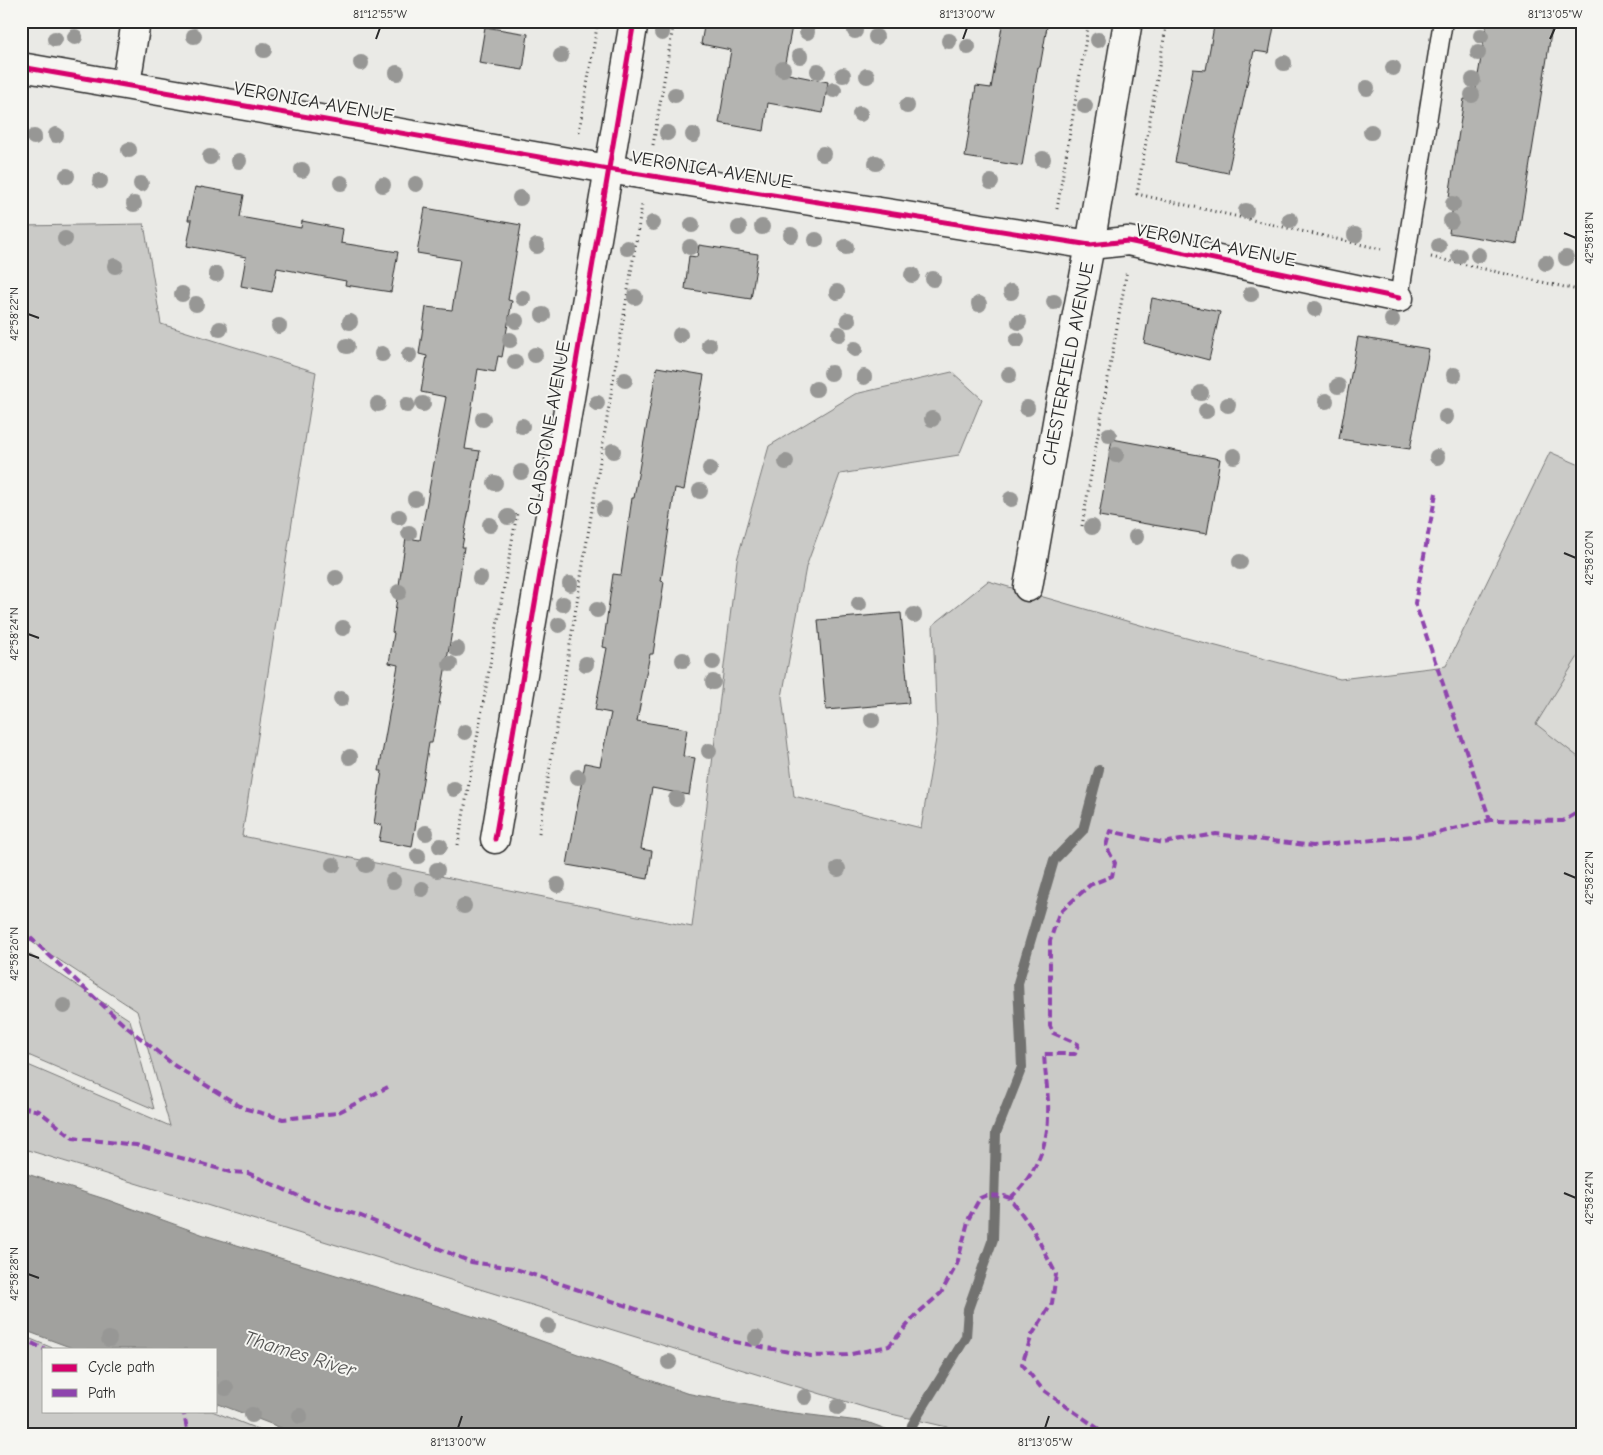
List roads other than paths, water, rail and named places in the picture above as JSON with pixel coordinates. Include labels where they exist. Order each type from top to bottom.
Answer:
[{"type":"street","points":[[126,84],[136,21]]},
{"type":"street","name":"GLADSTONE AVENUE","points":[[495,839],[634,21]]},
{"type":"street","name":"CHESTERFIELD AVENUE","points":[[1028,588],[1128,21]]},
{"type":"street","name":"VERONICA AVENUE","points":[[21,66],[608,169],[1090,245],[1128,242],[1399,298]]},
{"type":"lane","points":[[1399,298],[1443,21]]},
{"type":"water","name":"Thames River","points":[[21,1172],[108,1200],[204,1235],[475,1317],[686,1393],[778,1411],[867,1422],[899,1434],[297,1434],[218,1404],[218,1348],[72,1348],[21,1329]]},
{"type":"waterway","points":[[910,1434],[912,1425],[966,1337],[968,1309],[993,1239],[996,1133],[1022,1067],[1018,983],[1054,860],[1083,830],[1099,770]]}]
